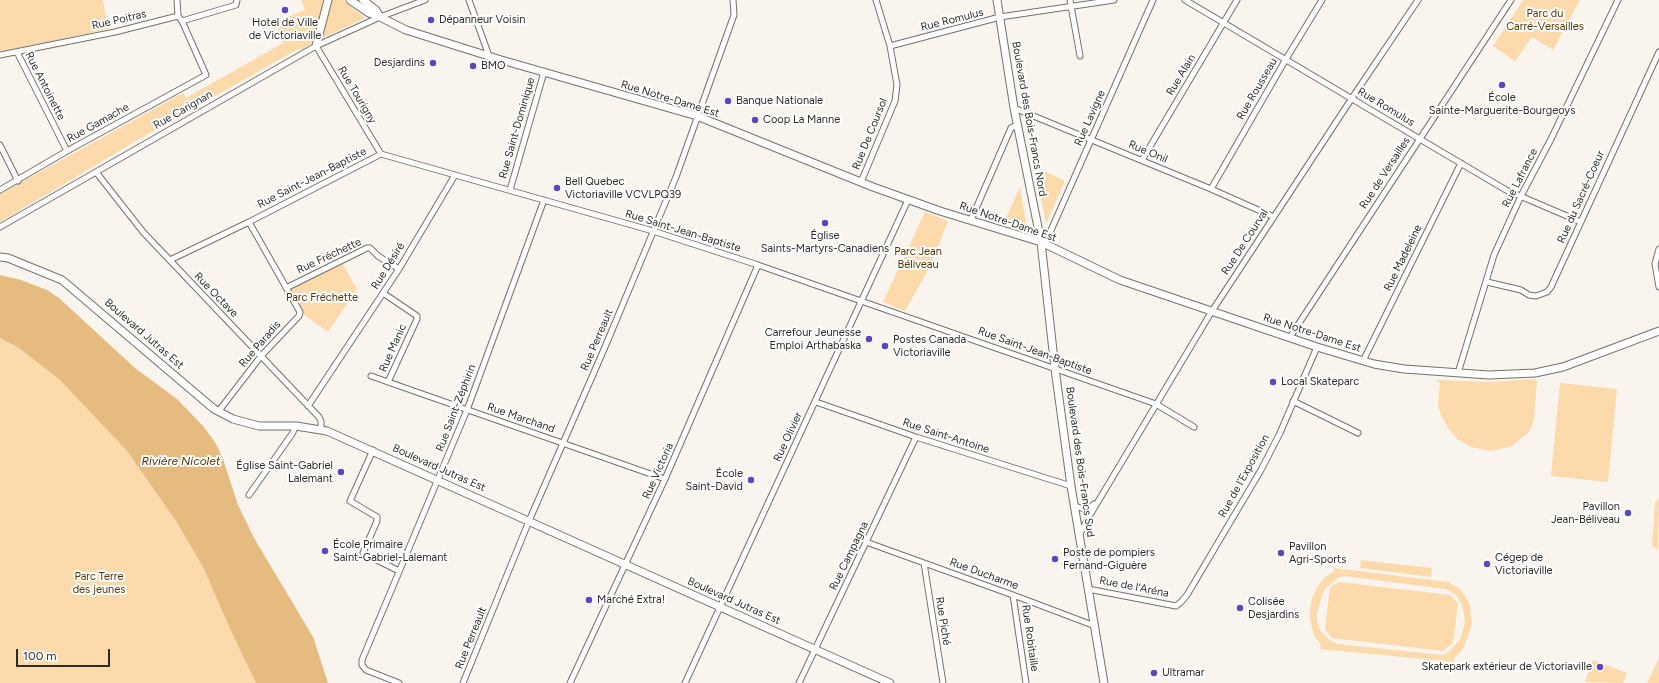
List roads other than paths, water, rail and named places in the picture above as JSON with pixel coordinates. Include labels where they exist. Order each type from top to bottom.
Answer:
[{"type":"street","points":[[177,0],[178,16],[182,21],[236,5],[238,1]]},
{"type":"street","points":[[316,46],[328,0]]},
{"type":"street","name":"Rue Notre-Dame Est","points":[[350,0],[369,14],[380,17],[406,30],[489,56],[697,116],[908,200],[1041,242],[1120,280],[1290,338],[1363,361],[1404,369],[1495,375],[1518,375],[1563,367],[1659,331]]},
{"type":"street","points":[[363,0],[376,10],[380,17]]},
{"type":"street","name":"Rue Carignan","points":[[0,227],[316,46],[380,17],[425,0]]},
{"type":"street","points":[[469,0],[489,56]]},
{"type":"street","name":"Rue Perreault","points":[[463,683],[529,521],[564,444],[676,177],[734,15],[733,0]]},
{"type":"street","name":"Rue De Coursol","points":[[861,182],[894,101],[897,86],[890,46],[876,0]]},
{"type":"street","name":"Boulevard des Bois-Francs Nord","points":[[997,0],[1017,125],[1041,242]]},
{"type":"street","points":[[1070,0],[1080,56]]},
{"type":"street","name":"Rue Romulus","points":[[890,46],[1000,18],[1114,0]]},
{"type":"street","name":"Rue Lavigne","points":[[1041,242],[1048,237],[1154,0]]},
{"type":"street","name":"Rue Romulus","points":[[1185,0],[1506,190],[1581,222]]},
{"type":"street","name":"Rue Alain","points":[[1142,160],[1237,0]]},
{"type":"street","name":"Rue Rousseau","points":[[1211,189],[1322,0]]},
{"type":"street","name":"Rue De Courval","points":[[1079,536],[1098,500],[1212,311],[1418,0]]},
{"type":"street","name":"Rue de Versailles","points":[[1290,338],[1419,138],[1511,0]]},
{"type":"street","name":"Rue Lafrance","points":[[1458,373],[1494,255],[1521,196],[1551,139],[1618,0]]},
{"type":"street","name":"Rue Poitras","points":[[0,55],[115,32],[178,16]]},
{"type":"street","name":"Rue Gamache","points":[[0,190],[18,181],[67,151],[206,75],[182,21]]},
{"type":"street","name":"Rue Tourigny","points":[[316,46],[381,154]]},
{"type":"street","name":"Rue Antoinette","points":[[17,52],[67,151]]},
{"type":"street","name":"Rue du Sacré-Coeur","points":[[1487,282],[1521,290],[1529,295],[1542,295],[1547,292],[1553,284],[1659,52]]},
{"type":"street","name":"Rue Saint-Dominique","points":[[510,190],[544,72]]},
{"type":"street","name":"Rue Onil","points":[[1014,108],[1142,160],[1274,217]]},
{"type":"street","points":[[971,220],[1011,128],[1017,125]]},
{"type":"street","points":[[0,145],[18,181]]},
{"type":"street","name":"Rue Saint-Jean-Baptiste","points":[[170,260],[249,222],[381,154],[654,231],[758,265],[1156,404],[1194,428]]},
{"type":"street","name":"Rue Madeleine","points":[[1363,361],[1461,163]]},
{"type":"street","name":"Rue Octave","points":[[96,172],[126,211],[170,260],[319,417],[321,421],[321,429]]},
{"type":"street","name":"Rue Désiré","points":[[308,406],[399,269],[455,175]]},
{"type":"street","name":"Rue Saint-Zéphirin","points":[[400,683],[366,670],[362,665],[362,660],[466,410],[544,200]]},
{"type":"street","name":"Rue Olivier","points":[[685,683],[908,200]]},
{"type":"street","points":[[249,222],[286,288]]},
{"type":"street","name":"Boulevard des Bois-Francs Sud","points":[[1041,242],[1055,369],[1071,486],[1104,683]]},
{"type":"street","name":"Rue Fréchette","points":[[286,288],[367,248],[370,248],[378,256],[399,269]]},
{"type":"street","points":[[1659,249],[1655,264],[1659,287]]},
{"type":"street","points":[[0,251],[8,258]]},
{"type":"street","name":"Boulevard Jutras Est","points":[[0,257],[8,258],[52,275],[73,288],[218,412],[245,423],[259,426],[296,426],[321,429],[373,450],[890,683]]},
{"type":"street","name":"Rue Victoria","points":[[570,683],[665,479],[758,265]]},
{"type":"street","name":"Rue Paradis","points":[[218,412],[261,356],[299,316],[300,312],[286,288]]},
{"type":"street","name":"Rue Manic","points":[[383,294],[417,316],[417,319],[388,382]]},
{"type":"street","name":"Rue de l'Exposition","points":[[1176,606],[1187,595],[1246,497],[1280,432],[1317,347]]},
{"type":"street","name":"Rue Marchand","points":[[371,376],[665,479]]},
{"type":"street","points":[[1293,401],[1358,433]]},
{"type":"street","name":"Rue Saint-Antoine","points":[[816,402],[916,437],[1071,486]]},
{"type":"street","points":[[249,495],[296,426]]},
{"type":"street","name":"Rue Campagna","points":[[799,683],[916,437]]},
{"type":"street","points":[[373,450],[350,499],[352,503],[377,517],[377,521],[363,551],[366,556],[399,571]]},
{"type":"street","points":[[1075,506],[1084,509],[1090,508],[1098,500]]},
{"type":"street","name":"Rue Ducharme","points":[[866,542],[1095,626]]},
{"type":"street","name":"Rue Piché","points":[[924,563],[943,683]]},
{"type":"street","name":"Rue de l'Aréna","points":[[1088,589],[1176,606]]},
{"type":"street","name":"Rue Robitaille","points":[[1013,595],[1026,683]]},
{"type":"water","name":"Rivière Nicolet","points":[[0,275],[21,280],[47,290],[59,298],[135,368],[177,399],[204,427],[216,444],[223,459],[238,505],[254,538],[313,637],[328,683],[256,683],[204,569],[176,521],[127,451],[60,380],[19,348],[0,338]]},
{"type":"place","name":"Hotel de Ville de Victoriaville","points":[[285,10]]},
{"type":"place","name":"Dépanneur Voisin","points":[[431,20]]},
{"type":"place","name":"Desjardins","points":[[433,63]]},
{"type":"place","name":"BMO","points":[[473,66]]},
{"type":"place","name":"École Sainte-Marguerite-Bourgeoys","points":[[1502,85]]},
{"type":"place","name":"Banque Nationale","points":[[728,101]]},
{"type":"place","name":"Coop La Manne","points":[[755,120]]},
{"type":"place","name":"Bell Quebec Victoriaville VCVLPQ39","points":[[557,188]]},
{"type":"place","name":"Église Saints-Martyrs-Canadiens","points":[[825,223]]},
{"type":"place","name":"Carrefour Jeunesse Emploi Arthabaska","points":[[869,339]]},
{"type":"place","name":"Postes Canada Victoriaville","points":[[885,346]]},
{"type":"place","name":"Local Skateparc","points":[[1273,382]]},
{"type":"place","name":"Église Saint-Gabriel Lalemant","points":[[341,472]]},
{"type":"place","name":"École Saint-David","points":[[751,480]]},
{"type":"place","name":"Pavillon Jean-Béliveau","points":[[1628,513]]},
{"type":"place","name":"École Primaire Saint-Gabriel-Lalemant","points":[[325,551]]},
{"type":"place","name":"Pavillon Agri-Sports","points":[[1281,553]]},
{"type":"place","name":"Poste de pompiers Fernand-Giguère","points":[[1055,559]]},
{"type":"place","name":"Cégep de Victoriaville","points":[[1487,564]]},
{"type":"place","name":"Marché Extra!","points":[[589,600]]},
{"type":"place","name":"Colisée Desjardins","points":[[1240,608]]},
{"type":"place","name":"Skatepark extérieur de Victoriaville","points":[[1600,667]]},
{"type":"place","name":"Ultramar","points":[[1154,673]]},
{"type":"park label","name":"Parc du Carré-Versailles","points":[[1545,20]]},
{"type":"park label","name":"Parc Jean Béliveau","points":[[918,258]]},
{"type":"park label","name":"Parc Fréchette","points":[[322,298]]},
{"type":"park label","name":"Parc Terre des jeunes","points":[[99,583]]}]
